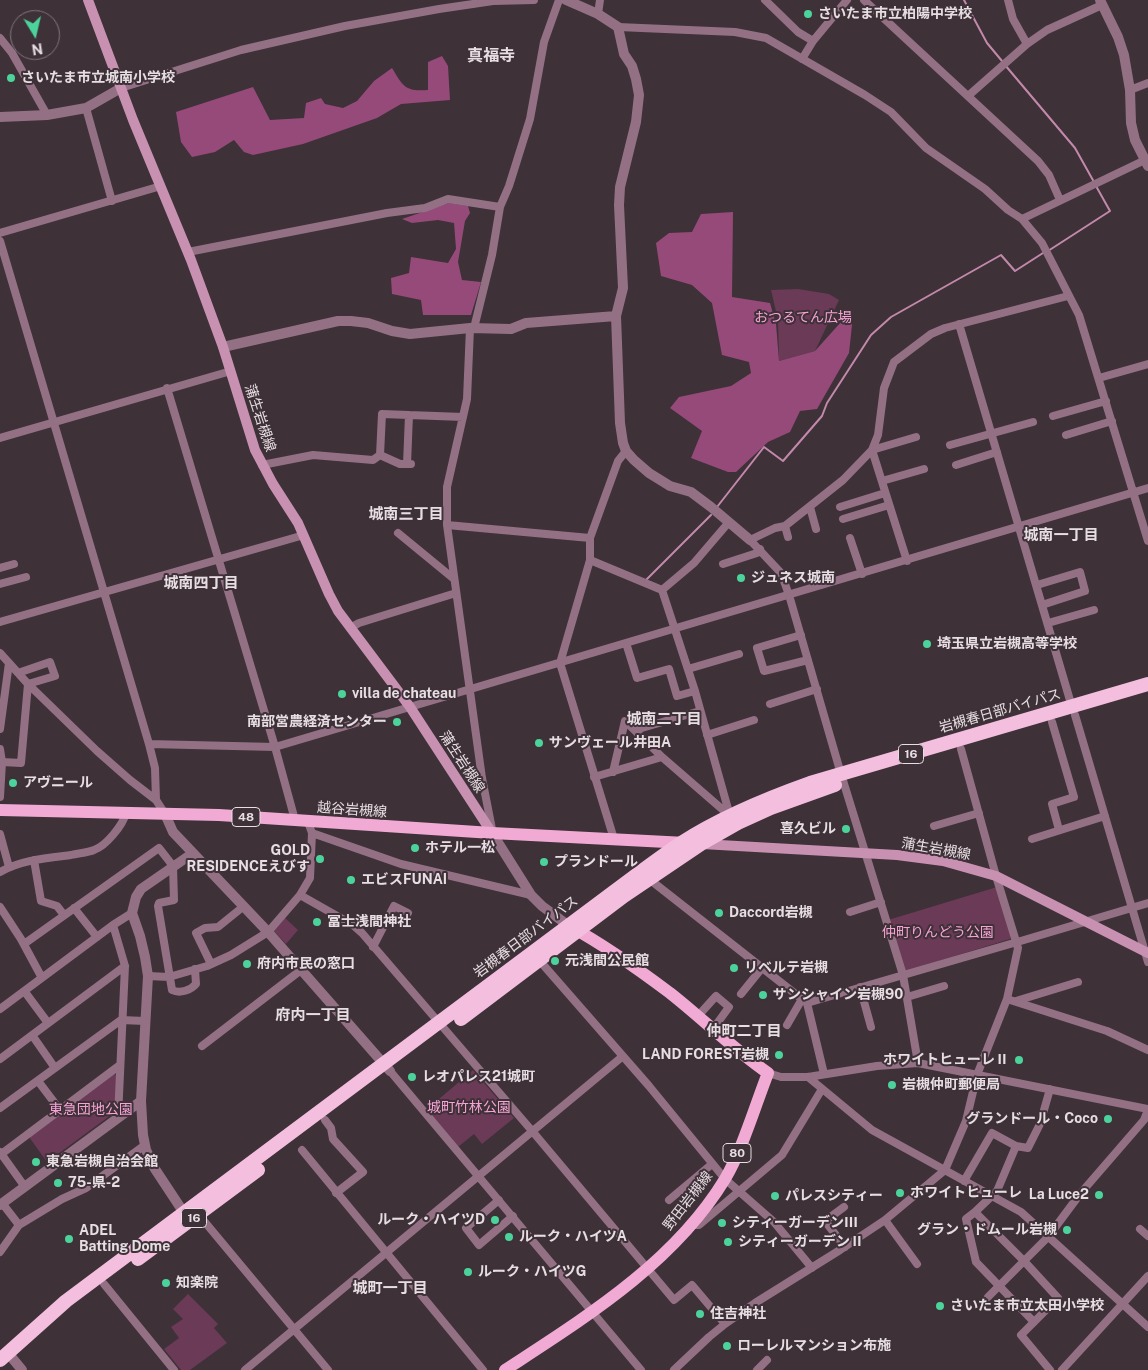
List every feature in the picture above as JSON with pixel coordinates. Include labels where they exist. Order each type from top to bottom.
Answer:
[{"type":"highway","name":"岩槻春日部バイパス","points":[[3,1370],[66,1301],[184,1213],[442,1027],[682,843],[771,796],[961,749],[1052,722],[1074,711],[1148,684]]},
{"type":"highway","name":"岩槻春日部バイパス","points":[[442,1027],[539,960],[573,928],[701,844],[738,823],[842,778],[1074,711],[1148,694]]},
{"type":"highway","name":"岩槻春日部バイパス","points":[[11,1360],[71,1308],[325,1120],[387,1067]]},
{"type":"main road","name":"蒲生岩槻線","points":[[88,0],[121,88],[188,252],[231,371],[248,432],[262,465],[304,535],[329,594],[350,628],[410,707],[492,833]]},
{"type":"main road","name":"越谷岩槻線","points":[[0,810],[219,815],[305,825],[701,844]]},
{"type":"main road","name":"蒲生岩槻線","points":[[701,844],[897,855],[943,860],[996,876],[1146,952]]},
{"type":"main road","points":[[573,928],[627,961],[698,1016],[752,1062],[768,1072]]},
{"type":"main road","name":"野田岩槻線","points":[[505,1370],[593,1312],[672,1245],[690,1225],[725,1179],[734,1161],[768,1072]]},
{"type":"street","points":[[439,0],[439,9]]},
{"type":"street","points":[[0,117],[47,115],[86,108],[121,88],[241,50],[352,24],[493,1],[534,0]]},
{"type":"street","points":[[559,0],[544,42],[530,119],[509,186],[500,207],[492,255],[472,328],[467,399],[447,487],[447,525],[482,778],[492,833],[531,895],[542,906],[573,928]]},
{"type":"street","points":[[566,0],[598,14],[618,26],[735,32],[766,38],[891,112],[926,148],[985,189],[1008,210],[1022,218],[1042,243],[1079,314],[1133,493],[1144,513],[1148,541]]},
{"type":"street","points":[[598,14],[600,0]]},
{"type":"street","points":[[765,0],[798,32],[813,41]]},
{"type":"street","points":[[802,59],[813,41],[847,0]]},
{"type":"street","points":[[864,0],[1038,161],[1050,175],[1060,200]]},
{"type":"street","points":[[1008,0],[1013,19],[1027,44]]},
{"type":"street","points":[[968,96],[1027,44],[1047,30],[1101,3],[1118,37],[1124,56],[1130,90],[1131,122],[1135,140],[1146,163],[1022,218]]},
{"type":"street","points":[[618,26],[624,54],[632,66],[639,95],[636,122],[620,188],[619,204],[623,288],[616,316],[620,423],[626,451],[649,473],[670,486],[691,492],[750,540],[782,573],[842,778],[903,975],[918,1063]]},
{"type":"street","points":[[0,38],[18,62],[47,115]]},
{"type":"street","points":[[1130,90],[1148,83]]},
{"type":"street","points":[[86,108],[112,201]]},
{"type":"street","points":[[0,233],[161,186]]},
{"type":"street","points":[[188,252],[387,213],[425,208],[448,199],[500,207]]},
{"type":"street","points":[[0,241],[149,744],[155,768],[156,800]]},
{"type":"street","points":[[750,540],[774,528],[785,526],[843,480],[872,450],[878,436],[884,388],[894,362],[931,334],[958,324],[981,320],[1068,296]]},
{"type":"street","points":[[223,348],[338,321],[368,323],[404,334],[472,328],[511,329],[526,323],[616,316]]},
{"type":"street","points":[[958,324],[1148,962]]},
{"type":"street","points":[[1099,378],[1148,364]]},
{"type":"street","points":[[0,438],[167,388],[231,371]]},
{"type":"street","points":[[148,976],[169,977],[195,970],[231,955],[268,932],[300,895],[310,878],[305,825],[276,748],[167,388]]},
{"type":"street","points":[[1053,416],[1106,401]]},
{"type":"street","points":[[380,455],[382,414],[464,417]]},
{"type":"street","points":[[380,455],[400,464],[409,464],[409,415]]},
{"type":"street","points":[[1066,435],[1112,421]]},
{"type":"street","points":[[950,445],[1033,422]]},
{"type":"street","points":[[872,450],[916,437]]},
{"type":"street","points":[[872,450],[907,561]]},
{"type":"street","points":[[614,839],[560,663],[590,560],[590,538],[618,461],[626,451]]},
{"type":"street","points":[[956,465],[997,452]]},
{"type":"street","points":[[262,465],[313,455],[373,460],[380,455]]},
{"type":"street","points":[[882,482],[924,469]]},
{"type":"street","points":[[149,744],[276,748],[1148,488]]},
{"type":"street","points":[[840,506],[886,493]]},
{"type":"street","points":[[843,519],[889,504]]},
{"type":"street","points":[[810,507],[816,529]]},
{"type":"street","points":[[662,590],[694,562],[729,522]]},
{"type":"street","points":[[447,525],[590,538]]},
{"type":"street","points":[[785,526],[788,537]]},
{"type":"street","points":[[398,533],[454,579]]},
{"type":"street","points":[[0,622],[304,535]]},
{"type":"street","points":[[850,538],[862,574]]},
{"type":"street","points":[[723,564],[757,553],[760,549]]},
{"type":"street","points":[[590,560],[662,590],[695,691],[730,816]]},
{"type":"street","points":[[0,568],[14,564]]},
{"type":"street","points":[[1037,586],[1080,572],[1085,591],[1042,605]]},
{"type":"street","points":[[0,584],[26,577]]},
{"type":"street","points":[[350,628],[358,623],[456,592]]},
{"type":"street","points":[[1048,623],[1094,610]]},
{"type":"street","points":[[801,635],[757,648],[764,671],[808,660]]},
{"type":"street","points":[[626,643],[637,678],[669,669],[677,696],[695,691]]},
{"type":"street","points":[[0,653],[28,684],[97,751],[156,800],[173,832],[268,932],[387,1067],[641,1370]]},
{"type":"street","points":[[688,669],[739,654]]},
{"type":"street","points":[[18,673],[50,662],[55,676],[28,684]]},
{"type":"street","points":[[0,729],[9,663]]},
{"type":"street","points":[[2,762],[21,763],[28,684]]},
{"type":"street","points":[[770,704],[816,689]]},
{"type":"street","points":[[635,730],[700,711]]},
{"type":"street","points":[[707,735],[754,720]]},
{"type":"street","points":[[613,772],[625,721],[662,757],[730,816]]},
{"type":"street","points":[[1052,722],[1074,798],[1052,804],[1059,830]]},
{"type":"street","points":[[0,748],[2,762],[0,797]]},
{"type":"street","points":[[674,1370],[725,1324],[885,1220],[945,1170],[966,1121],[977,1075],[1007,999],[1018,948],[961,749]]},
{"type":"street","points":[[594,778],[662,757]]},
{"type":"street","points":[[0,872],[9,867],[34,860],[96,850],[124,822],[126,813]]},
{"type":"street","points":[[934,826],[979,813]]},
{"type":"street","points":[[1032,839],[1105,816]]},
{"type":"street","points":[[305,825],[401,864],[531,895]]},
{"type":"street","points":[[0,834],[9,867]]},
{"type":"street","points":[[24,944],[159,848],[173,866],[174,900],[159,903],[158,906],[172,990],[175,992],[192,989],[196,984],[195,970]]},
{"type":"street","points":[[184,1213],[155,1169],[145,1145],[142,1100],[148,976],[146,957],[132,913],[136,896],[141,889],[193,852]]},
{"type":"street","points":[[34,860],[40,901],[57,906],[64,915]]},
{"type":"street","points":[[648,879],[805,1001],[824,1074]]},
{"type":"street","points":[[300,895],[353,925],[533,1132],[674,1300],[692,1285],[725,1324]]},
{"type":"street","points":[[850,912],[881,902]]},
{"type":"street","points":[[786,1025],[805,1001],[903,975],[1148,903]]},
{"type":"street","points":[[211,964],[196,933],[205,928],[218,927],[244,906]]},
{"type":"street","points":[[373,947],[394,906],[408,913]]},
{"type":"street","points":[[0,907],[24,944],[42,978]]},
{"type":"street","points":[[74,908],[97,937]]},
{"type":"street","points":[[1,1007],[132,913]]},
{"type":"street","points":[[113,925],[125,966],[118,1117]]},
{"type":"street","points":[[539,960],[624,1056],[725,1179],[774,1222],[812,1268]]},
{"type":"street","points":[[0,1059],[125,966]]},
{"type":"street","points":[[741,994],[762,968]]},
{"type":"street","points":[[202,1046],[301,970]]},
{"type":"street","points":[[1016,1001],[1078,982]]},
{"type":"street","points":[[907,997],[944,986]]},
{"type":"street","points":[[860,987],[871,1026]]},
{"type":"street","points":[[24,992],[48,1023]]},
{"type":"street","points":[[698,1016],[716,996],[729,1007],[713,1029]]},
{"type":"street","points":[[1007,999],[1107,1031],[1148,1050]]},
{"type":"street","points":[[0,1108],[122,1020],[145,1021]]},
{"type":"street","points":[[32,1035],[55,1068]]},
{"type":"street","points":[[245,1370],[624,1056]]},
{"type":"street","points":[[768,1072],[780,1077],[808,1077],[877,1066],[918,1063],[1148,1110],[1144,1120],[1078,1198],[1048,1237],[988,1297]]},
{"type":"street","points":[[25,1187],[0,1154],[120,1066]]},
{"type":"street","points":[[808,1077],[872,1130],[1021,1212],[1148,1327]]},
{"type":"street","points":[[38,1080],[60,1110]]},
{"type":"street","points":[[690,1225],[699,1225],[782,1155],[822,1089]]},
{"type":"street","points":[[964,1181],[992,1133],[1016,1146],[1028,1148],[1040,1124],[1050,1089]]},
{"type":"street","points":[[19,1225],[1,1204],[142,1100]]},
{"type":"street","points":[[325,1120],[332,1128],[334,1139],[363,1172],[336,1192]]},
{"type":"street","points":[[0,1252],[19,1225],[62,1199],[86,1188],[145,1145]]},
{"type":"street","points":[[1016,1146],[997,1191],[966,1219],[976,1262],[1034,1322]]},
{"type":"street","points":[[302,1150],[483,1370]]},
{"type":"street","points":[[669,1200],[712,1164]]},
{"type":"street","points":[[499,1200],[466,1228],[479,1245],[513,1216]]},
{"type":"street","points":[[844,1207],[825,1221],[845,1247]]},
{"type":"street","points":[[975,1212],[1058,1298],[1021,1334],[1050,1370]]},
{"type":"street","points":[[199,1215],[328,1370]]},
{"type":"street","points":[[885,1220],[917,1264]]},
{"type":"street","points":[[1140,1229],[1148,1236]]},
{"type":"street","points":[[1062,1370],[1148,1276]]},
{"type":"street","points":[[104,1284],[174,1370]]},
{"type":"street","points":[[757,1370],[767,1360]]},
{"type":"street","points":[[682,1364],[689,1370]]},
{"type":"green space","name":"おつるてん広場","points":[[798,289],[829,294],[839,300],[815,351],[779,361],[778,320],[771,290]]},
{"type":"green space","name":"仲町りんどう公園","points":[[997,887],[1012,936],[1010,939],[906,971],[903,970],[888,920]]},
{"type":"green space","points":[[284,917],[298,930],[286,944],[273,930]]},
{"type":"green space","name":"城町竹林公園","points":[[473,1070],[514,1118],[482,1144],[474,1134],[458,1147],[426,1110]]},
{"type":"green space","name":"東急団地公園","points":[[114,1074],[117,1075],[115,1109],[111,1115],[47,1162],[29,1137]]},
{"type":"green space","points":[[188,1294],[218,1324],[214,1328],[227,1343],[190,1370],[181,1370],[164,1349],[179,1338],[171,1327],[183,1319],[173,1309]]},
{"type":"shaded area","points":[[442,56],[448,66],[450,100],[401,104],[377,118],[303,144],[253,155],[244,152],[234,140],[215,152],[192,157],[181,142],[176,112],[253,87],[270,120],[304,118],[306,103],[321,98],[325,104],[343,108],[357,101],[374,81],[392,68],[402,83],[409,89],[428,90],[428,62]]},
{"type":"shaded area","points":[[449,203],[468,206],[470,213],[465,221],[458,262],[462,280],[481,282],[471,315],[423,315],[421,300],[392,294],[391,278],[409,273],[411,257],[448,263],[456,249],[454,223],[438,220],[412,223],[402,219]]},
{"type":"shaded area","points":[[733,212],[732,297],[770,303],[776,324],[779,361],[815,351],[849,313],[852,325],[849,353],[817,409],[800,411],[790,432],[768,442],[736,472],[728,472],[691,458],[702,431],[670,408],[679,397],[731,386],[751,373],[749,362],[722,355],[712,303],[692,285],[661,276],[656,243],[669,233],[692,232],[701,214]]},
{"type":"waterway","points":[[964,0],[987,43],[1002,61]]},
{"type":"waterway","points":[[1005,65],[1075,148],[1094,182]]},
{"type":"waterway","points":[[1048,251],[1110,211],[1096,186]]},
{"type":"waterway","points":[[717,507],[764,447],[783,461],[822,416],[827,403],[871,335],[891,317],[1001,255],[1015,271],[1043,253]]},
{"type":"waterway","points":[[646,580],[711,515]]},
{"type":"place","name":"さいたま市立柏陽中学校","points":[[808,14]]},
{"type":"place","name":"さいたま市立城南小学校","points":[[11,78]]},
{"type":"place","name":"ジュネス城南","points":[[741,578]]},
{"type":"place","name":"埼玉県立岩槻高等学校","points":[[927,644]]},
{"type":"place","name":"villa de chateau","points":[[342,694]]},
{"type":"place","name":"南部営農経済センター","points":[[397,722]]},
{"type":"place","name":"サンヴェール井田A","points":[[539,743]]},
{"type":"place","name":"アヴニール","points":[[13,783]]},
{"type":"place","name":"喜久ビル","points":[[846,829]]},
{"type":"place","name":"ホテル一松","points":[[415,848]]},
{"type":"place","name":"GOLD RESIDENCEえびす","points":[[320,859]]},
{"type":"place","name":"プランドール","points":[[544,862]]},
{"type":"place","name":"エビスFUNAI","points":[[351,880]]},
{"type":"place","name":"Daccord岩槻","points":[[719,913]]},
{"type":"place","name":"冨士浅間神社","points":[[317,922]]},
{"type":"place","name":"元浅間公民館","points":[[555,961]]},
{"type":"place","name":"府内市民の窓口","points":[[247,964]]},
{"type":"place","name":"リベルテ岩槻","points":[[734,968]]},
{"type":"place","name":"サンシャイン岩槻90","points":[[763,995]]},
{"type":"place","name":"LAND FOREST岩槻","points":[[779,1055]]},
{"type":"place","name":"ホワイトヒューレⅡ","points":[[1019,1060]]},
{"type":"place","name":"レオパレス21城町","points":[[412,1077]]},
{"type":"place","name":"岩槻仲町郵便局","points":[[892,1085]]},
{"type":"place","name":"グランドール・Coco","points":[[1108,1119]]},
{"type":"place","name":"東急岩槻自治会館","points":[[36,1162]]},
{"type":"place","name":"75-県-2","points":[[58,1183]]},
{"type":"place","name":"ホワイトヒューレ","points":[[900,1193]]},
{"type":"place","name":"La Luce2","points":[[1099,1195]]},
{"type":"place","name":"パレスシティー","points":[[775,1196]]},
{"type":"place","name":"ルーク・ハイツD","points":[[495,1220]]},
{"type":"place","name":"シティーガーデンⅢ","points":[[722,1223]]},
{"type":"place","name":"グラン・ドムール岩槻","points":[[1067,1230]]},
{"type":"place","name":"ルーク・ハイツA","points":[[509,1237]]},
{"type":"place","name":"ADEL Batting Dome","points":[[69,1239]]},
{"type":"place","name":"シティーガーデンⅡ","points":[[728,1242]]},
{"type":"place","name":"ルーク・ハイツG","points":[[468,1272]]},
{"type":"place","name":"知楽院","points":[[166,1283]]},
{"type":"place","name":"さいたま市立太田小学校","points":[[940,1306]]},
{"type":"place","name":"住吉神社","points":[[700,1314]]},
{"type":"place","name":"ローレルマンション布施","points":[[727,1346]]},
{"type":"district","name":"真福寺","points":[[491,56]]},
{"type":"district","name":"城南三丁目","points":[[406,514]]},
{"type":"district","name":"城南一丁目","points":[[1061,535]]},
{"type":"district","name":"城南四丁目","points":[[201,583]]},
{"type":"district","name":"城南二丁目","points":[[664,719]]},
{"type":"district","name":"府内一丁目","points":[[313,1015]]},
{"type":"district","name":"仲町二丁目","points":[[744,1031]]},
{"type":"district","name":"城町一丁目","points":[[390,1288]]}]
